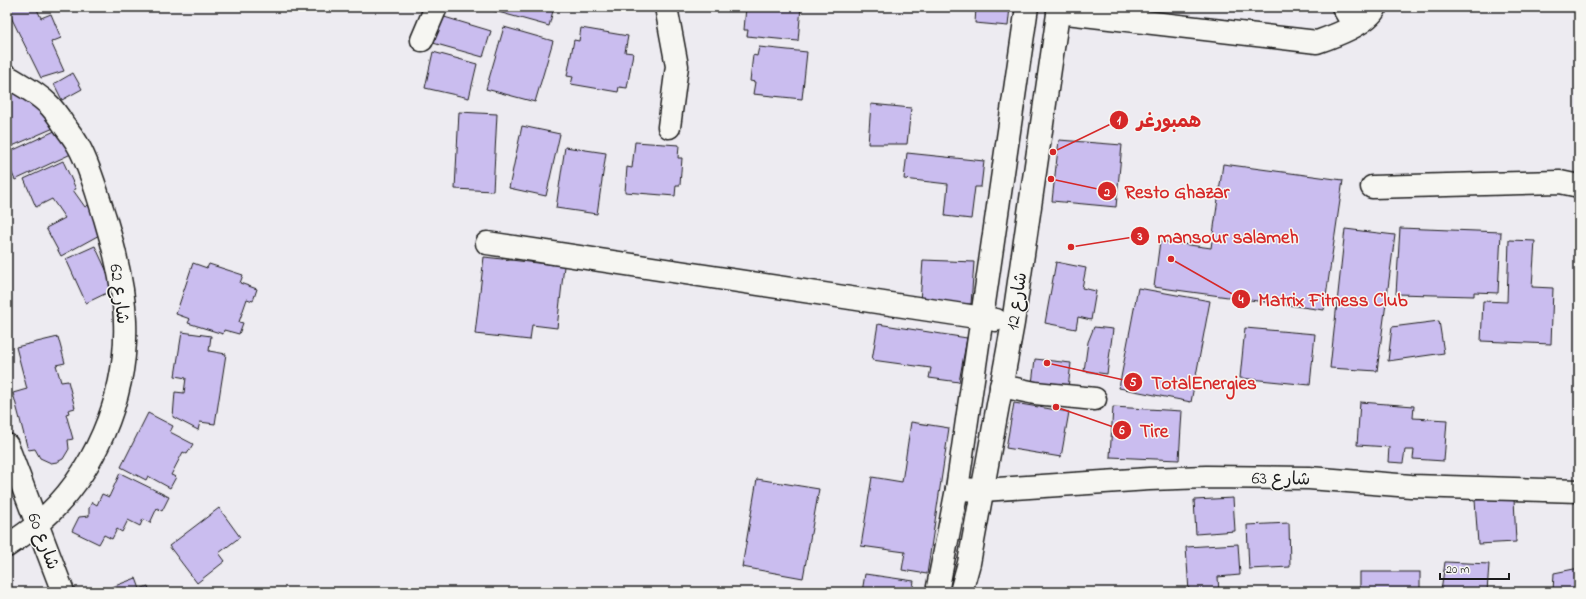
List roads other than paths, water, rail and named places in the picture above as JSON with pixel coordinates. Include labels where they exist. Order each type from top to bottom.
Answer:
[{"type":"street","points":[[422,40],[436,7]]},
{"type":"street","points":[[666,7],[677,66],[669,127]]},
{"type":"street","name":"شارع 12","points":[[937,592],[957,490],[1027,7]]},
{"type":"street","points":[[1343,7],[1354,26]]},
{"type":"street","points":[[1058,9],[1317,42],[1339,34],[1354,26],[1374,12],[1376,7]]},
{"type":"street","name":"شارع 12","points":[[961,592],[969,563],[1013,323],[1058,9]]},
{"type":"street","name":"شارع 62","points":[[7,76],[47,103],[79,146],[96,184],[109,232],[121,284],[125,322],[123,360],[116,397],[104,433],[86,467],[63,497],[37,524],[7,546]]},
{"type":"street","points":[[1372,187],[1560,182],[1579,186]]},
{"type":"street","points":[[487,243],[1013,323]]},
{"type":"street","points":[[1001,386],[1035,393],[1095,399]]},
{"type":"street","name":"شارع 60","points":[[7,445],[63,592]]},
{"type":"street","name":"شارع 63","points":[[957,490],[983,490],[1149,479],[1206,477],[1309,478],[1411,486],[1579,491]]},
{"type":"place","name":"همبورغر","points":[[1053,152]]},
{"type":"place","name":"Resto Ghazar","points":[[1051,179]]},
{"type":"place","name":"mansour salameh","points":[[1071,247]]},
{"type":"place","name":"Matrix Fitness Club","points":[[1171,259]]},
{"type":"place","name":"TotalEnergies","points":[[1047,363]]},
{"type":"place","name":"Tire","points":[[1056,407]]}]
